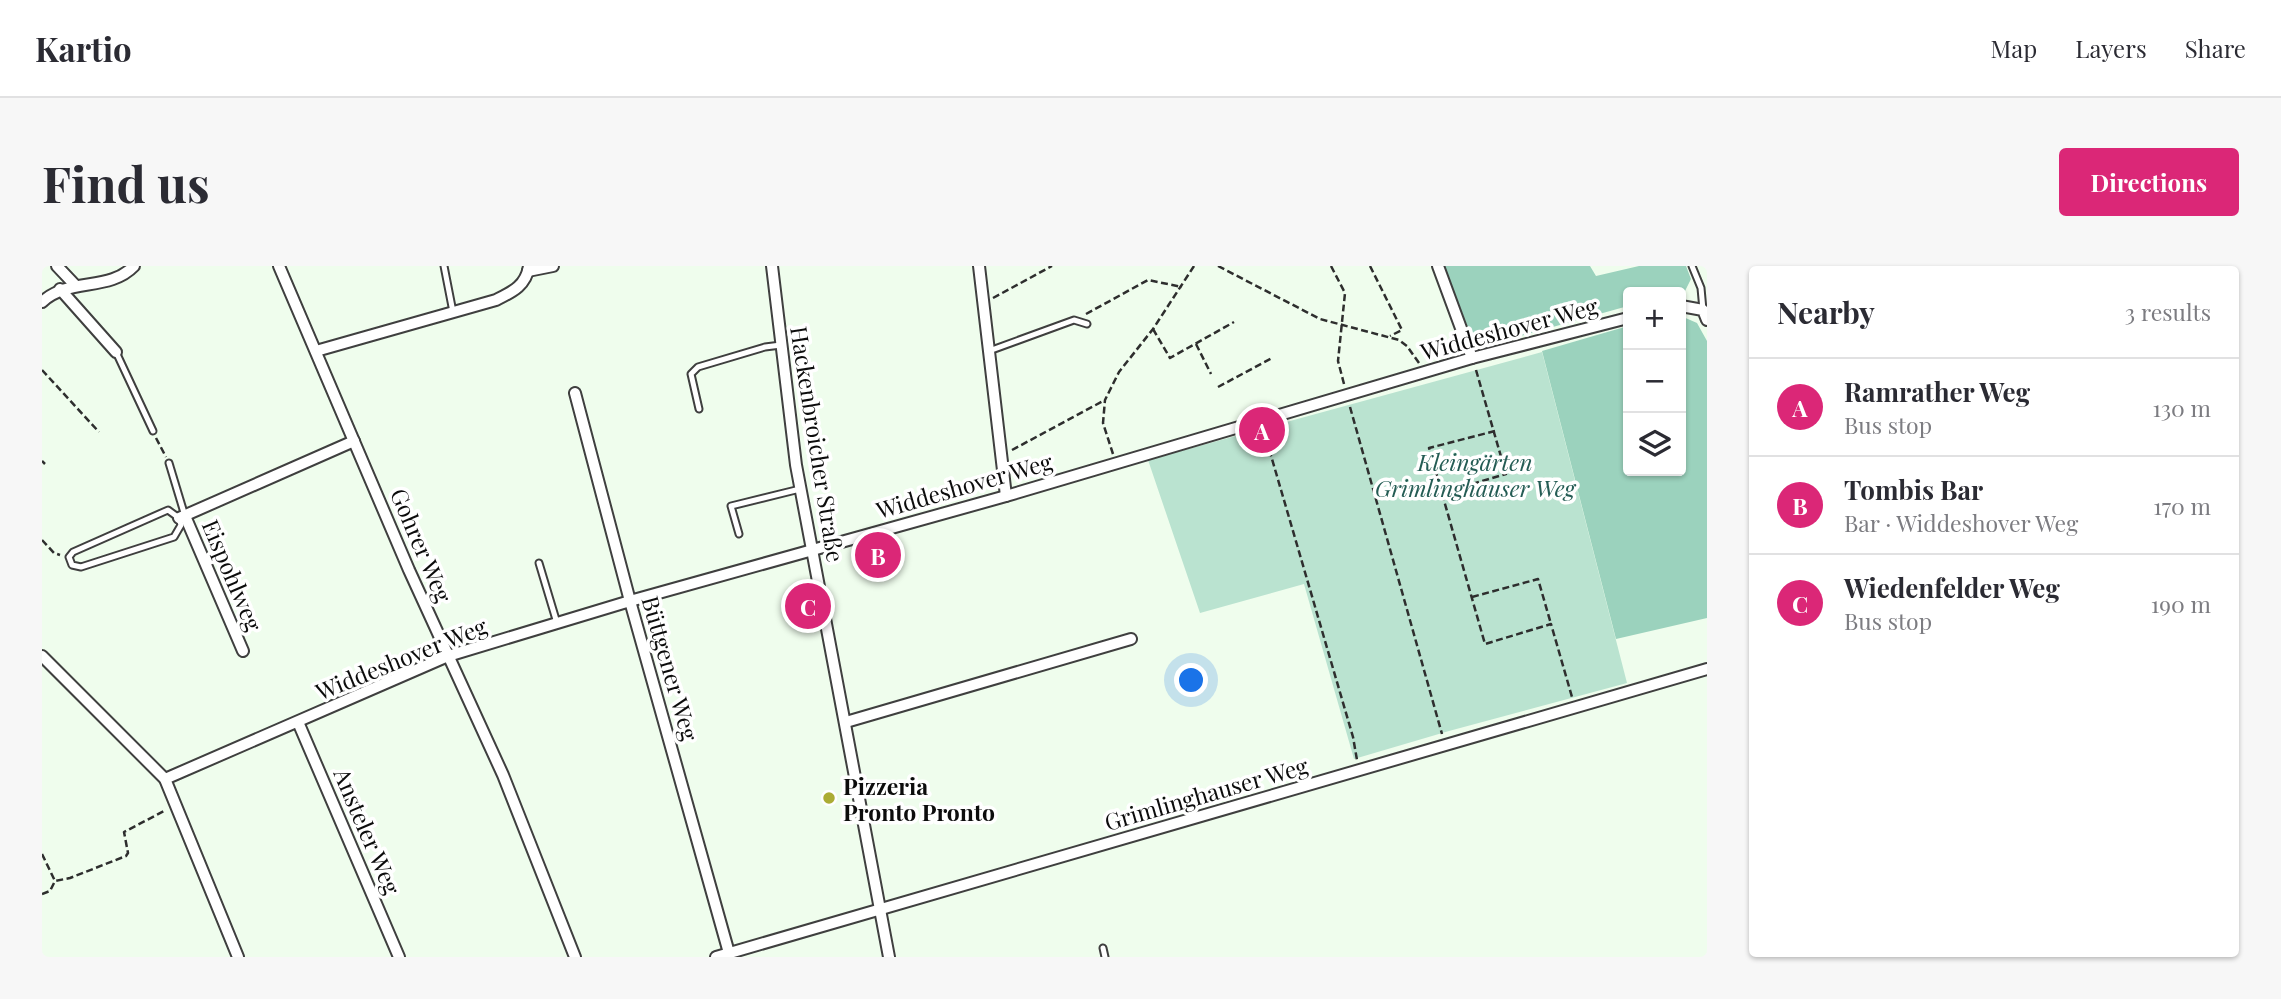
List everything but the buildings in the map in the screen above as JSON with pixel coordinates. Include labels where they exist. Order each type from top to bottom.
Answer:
[{"type":"street","points":[[57,266],[75,285]]},
{"type":"street","points":[[42,302],[60,289],[114,280],[127,274],[134,266]]},
{"type":"street","name":"Gohrer Weg","points":[[279,266],[447,656],[503,775],[575,957]]},
{"type":"street","points":[[316,351],[496,300],[515,291],[524,282],[529,268],[553,266]]},
{"type":"street","name":"Hackenbroicher Straße","points":[[772,266],[800,489],[889,957]]},
{"type":"street","points":[[979,266],[1006,496]]},
{"type":"street","points":[[1438,266],[1472,358]]},
{"type":"street","points":[[60,289],[116,352]]},
{"type":"street","points":[[1686,308],[1705,315]]},
{"type":"street","name":"Widdeshover Weg","points":[[164,779],[447,656],[630,601],[1006,496],[1472,358],[1623,319]]},
{"type":"street","name":"Büttgener Weg","points":[[575,393],[630,601],[729,953]]},
{"type":"street","points":[[182,517],[354,441]]},
{"type":"street","name":"Eispohlweg","points":[[182,517],[243,651]]},
{"type":"street","points":[[846,723],[1131,639]]},
{"type":"street","points":[[42,656],[164,779],[238,957]]},
{"type":"street","name":"Grimlinghauser Weg","points":[[716,957],[1707,669]]},
{"type":"street","name":"Ansteler Weg","points":[[298,722],[399,957]]},
{"type":"lane","points":[[444,266],[453,312]]},
{"type":"lane","points":[[1692,266],[1702,288],[1705,315]]},
{"type":"lane","points":[[989,351],[1074,320],[1087,324]]},
{"type":"lane","points":[[699,409],[691,374],[698,367],[765,347],[781,345]]},
{"type":"lane","points":[[116,352],[153,431]]},
{"type":"lane","points":[[169,463],[182,517],[174,537],[81,567],[72,565],[69,557],[73,552],[164,511],[182,517]]},
{"type":"lane","points":[[739,534],[731,506],[800,489]]},
{"type":"lane","points":[[539,563],[557,623]]},
{"type":"lane","points":[[1103,948],[1105,957]]},
{"type":"path","points":[[983,303],[1052,266]]},
{"type":"path","points":[[1116,464],[1103,423],[1105,400],[1119,372],[1153,329],[1194,266]]},
{"type":"path","points":[[1218,266],[1320,318],[1342,326],[1390,336],[1407,346],[1418,360],[1422,373]]},
{"type":"path","points":[[1331,266],[1345,293],[1338,361],[1445,746]]},
{"type":"path","points":[[1370,266],[1402,330],[1390,336]]},
{"type":"path","points":[[1074,320],[1148,280],[1182,287]]},
{"type":"path","points":[[1153,329],[1170,358],[1234,322]]},
{"type":"path","points":[[1196,344],[1211,374]]},
{"type":"path","points":[[1218,387],[1272,358]]},
{"type":"path","points":[[1442,493],[1506,474],[1472,358]]},
{"type":"path","points":[[42,370],[99,432]]},
{"type":"path","points":[[1001,456],[1105,400]]},
{"type":"path","points":[[1249,424],[1265,435],[1353,737],[1359,770]]},
{"type":"path","points":[[153,431],[169,463]]},
{"type":"path","points":[[1495,431],[1429,448],[1485,643],[1551,624]]},
{"type":"path","points":[[42,540],[54,553],[69,557]]},
{"type":"path","points":[[1472,597],[1538,579],[1575,708]]},
{"type":"path","points":[[42,894],[50,891],[55,881],[126,856],[128,853],[124,832],[175,805]]},
{"type":"path","points":[[42,854],[55,881]]},
{"type":"green space","points":[[1444,266],[1590,266],[1596,276],[1639,266],[1686,266],[1691,279],[1686,289],[1623,287],[1623,307],[1485,346],[1472,338]]},
{"type":"green space","points":[[1686,318],[1697,323],[1707,341],[1707,618],[1616,639],[1542,351],[1623,327],[1623,476],[1686,476]]},
{"type":"green space","name":"Kleingärten Grimlinghauser Weg","points":[[1542,352],[1627,683],[1354,759],[1304,584],[1200,613],[1148,460]]},
{"type":"place","name":"Ramrather Weg","points":[[1262,430]]},
{"type":"place","name":"Tombis Bar","points":[[878,555]]},
{"type":"place","name":"Wiedenfelder Weg","points":[[808,606]]},
{"type":"place","name":"Pizzeria Pronto Pronto","points":[[829,798]]}]
